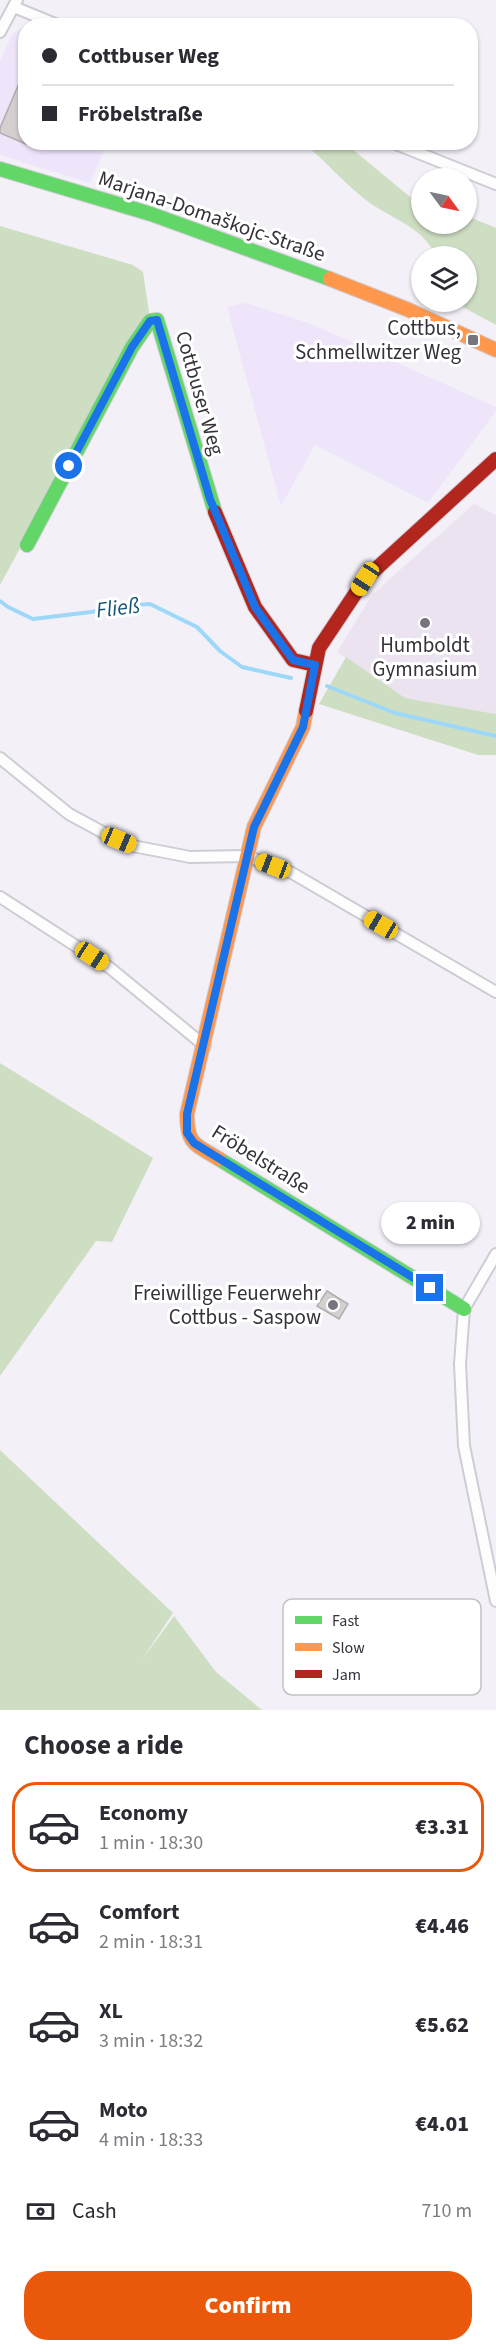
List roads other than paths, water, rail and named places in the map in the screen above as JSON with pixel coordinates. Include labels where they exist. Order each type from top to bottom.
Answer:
[{"type":"street","points":[[0,32],[16,3],[45,18]]},
{"type":"street","points":[[411,150],[496,184]]},
{"type":"street","name":"Marjana-Domaškojc-Straße","points":[[0,169],[151,214],[281,260],[409,310],[496,350]]},
{"type":"street","name":"Cottbuser Weg","points":[[27,545],[132,347],[150,321],[157,320],[210,499],[255,607],[293,660],[315,665]]},
{"type":"street","name":"Fröbelstraße","points":[[464,1309],[194,1143],[187,1133],[187,1114],[205,1046],[254,827],[303,727],[319,648],[365,579],[496,459]]},
{"type":"street","points":[[0,759],[78,820],[133,846],[190,857],[247,856],[292,873],[496,992]]},
{"type":"street","points":[[0,897],[110,968],[205,1046]]},
{"type":"street","points":[[496,1254],[464,1309],[460,1364],[464,1446],[496,1601]]},
{"type":"waterway","name":"Fließ","points":[[0,601],[33,619],[120,606],[150,604],[197,627],[220,651],[242,667],[291,678]]},
{"type":"waterway","name":"Fließ","points":[[327,686],[395,713],[496,736]]},
{"type":"place","name":"Cottbus, Schmellwitzer Weg","points":[[473,340]]},
{"type":"place","name":"Humboldt Gymnasium","points":[[425,623]]},
{"type":"place","name":"Freiwillige Feuerwehr Cottbus - Saspow","points":[[333,1305]]}]
